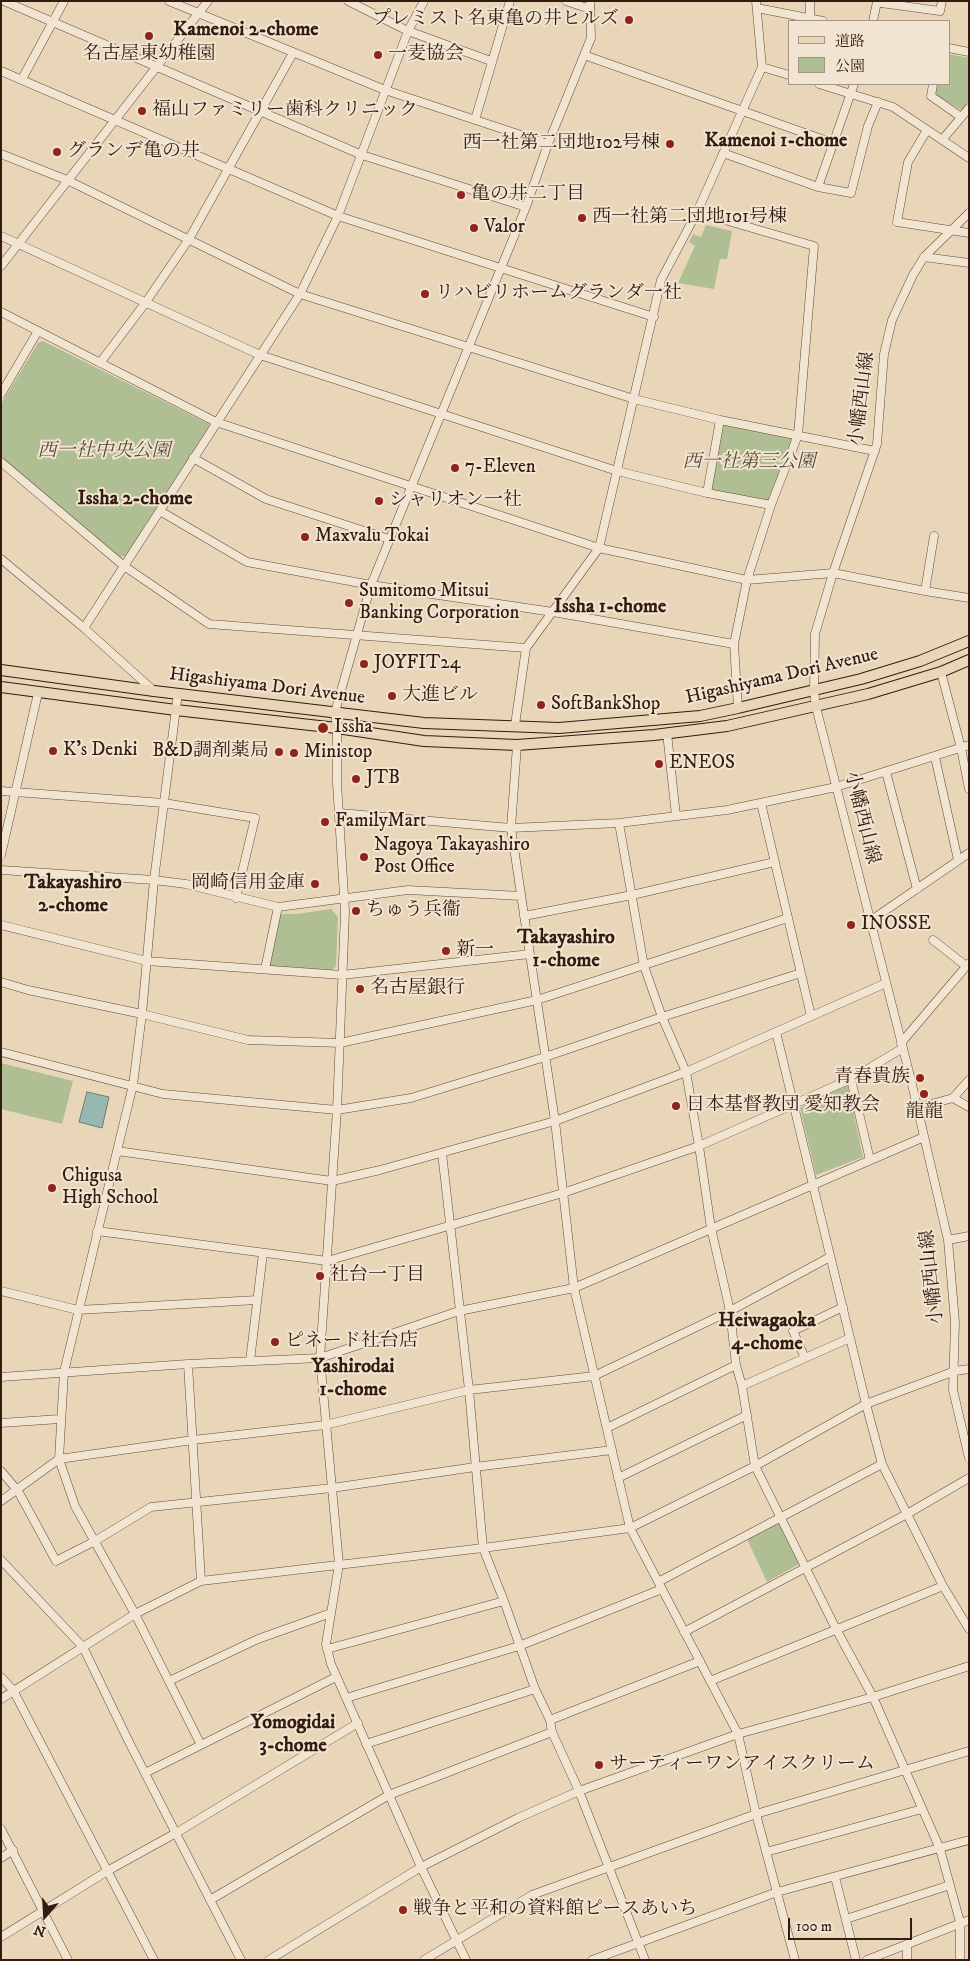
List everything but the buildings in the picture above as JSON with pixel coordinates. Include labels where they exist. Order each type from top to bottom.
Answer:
[{"type":"main road","name":"Higashiyama Dori Avenue","points":[[1,670],[154,691],[424,723],[559,728],[700,716],[738,708],[861,679],[920,661],[969,641]]},
{"type":"main road","name":"Higashiyama Dori Avenue","points":[[1,687],[176,710],[337,728],[424,741],[517,745],[667,733],[728,726],[868,694],[941,672],[969,660]]},
{"type":"street","points":[[4,1],[362,155],[526,207]]},
{"type":"street","points":[[22,80],[64,1]]},
{"type":"street","points":[[169,1],[385,90],[548,144]]},
{"type":"street","points":[[1,266],[208,1]]},
{"type":"street","points":[[348,1],[408,31],[491,61]]},
{"type":"street","points":[[84,628],[300,294],[338,216],[408,31],[424,1]]},
{"type":"street","points":[[475,120],[510,1]]},
{"type":"street","points":[[466,1960],[421,1867],[336,1677],[326,1644],[339,1564],[320,1358],[337,1110],[344,899],[335,712],[371,585],[526,207],[548,144],[590,38],[590,5],[566,1]]},
{"type":"street","points":[[810,1],[810,18]]},
{"type":"street","points":[[873,20],[877,1],[911,4],[940,11],[942,1]]},
{"type":"street","points":[[515,726],[526,648],[599,548],[654,317],[661,280],[697,212],[762,67],[756,4],[819,20]]},
{"type":"street","points":[[950,48],[969,52]]},
{"type":"street","points":[[100,363],[146,302],[189,239],[262,111],[292,53]]},
{"type":"street","points":[[584,55],[834,143]]},
{"type":"street","points":[[762,67],[788,75]]},
{"type":"street","points":[[1,71],[338,216],[654,317]]},
{"type":"street","points":[[823,85],[893,107],[969,158]]},
{"type":"street","points":[[818,187],[854,85]]},
{"type":"street","points":[[933,85],[931,96],[961,117]]},
{"type":"street","points":[[723,153],[818,187],[851,194],[868,126],[878,102]]},
{"type":"street","points":[[942,140],[969,108]]},
{"type":"street","points":[[927,130],[908,162],[897,222],[969,233]]},
{"type":"street","points":[[1,154],[67,180],[300,294],[634,399],[720,420],[875,450]]},
{"type":"street","points":[[697,212],[814,246],[798,435],[771,505],[747,580],[734,644],[738,708]]},
{"type":"street","name":"小幡西山線","points":[[969,213],[924,258],[895,311],[887,335],[877,444],[833,573],[815,634],[814,690],[816,707],[902,1046],[948,1240],[955,1322],[953,1390],[969,1458]]},
{"type":"street","points":[[1,236],[260,355],[617,471],[707,493],[771,505]]},
{"type":"street","points":[[924,258],[969,263]]},
{"type":"street","points":[[1,312],[216,422],[599,548],[747,580],[833,573],[969,598]]},
{"type":"street","points":[[1,394],[38,331]]},
{"type":"street","points":[[707,493],[720,420]]},
{"type":"street","points":[[193,458],[266,499],[389,539]]},
{"type":"street","points":[[3,467],[124,566],[209,624],[526,648]]},
{"type":"street","points":[[160,512],[247,562],[371,585],[553,612],[734,644]]},
{"type":"street","points":[[925,591],[934,536]]},
{"type":"street","points":[[1,559],[84,628],[154,691]]},
{"type":"street","points":[[941,672],[965,747],[969,789]]},
{"type":"street","points":[[1,855],[38,693]]},
{"type":"street","points":[[178,693],[154,880],[142,1014],[133,1086],[64,1372],[58,1459],[75,1506],[135,1614],[201,1745]]},
{"type":"street","points":[[667,733],[676,816]]},
{"type":"street","points":[[517,745],[511,828],[555,1121],[574,1288],[594,1376],[630,1528],[738,1734],[756,1814],[795,1960]]},
{"type":"street","points":[[340,813],[511,828],[619,823],[727,810],[836,787],[965,747]]},
{"type":"street","points":[[934,757],[958,860]]},
{"type":"street","points":[[886,772],[916,890]]},
{"type":"street","points":[[1,791],[164,803],[254,818],[236,898]]},
{"type":"street","points":[[761,803],[811,1016]]},
{"type":"street","points":[[619,823],[644,966],[662,1017],[686,1072],[700,1146],[711,1228],[730,1311],[736,1365],[742,1386],[755,1466],[836,1629],[873,1697],[940,1849],[960,1922],[960,1960]]},
{"type":"street","points":[[870,921],[969,853]]},
{"type":"street","points":[[524,916],[632,895],[775,862]]},
{"type":"street","points":[[1,870],[154,880],[186,884],[278,907],[408,890],[521,896]]},
{"type":"street","points":[[265,970],[278,907]]},
{"type":"street","points":[[1,982],[28,990],[142,1014],[248,1040],[340,1043],[538,1000],[788,918]]},
{"type":"street","points":[[1,925],[147,961],[342,975],[530,954]]},
{"type":"street","points":[[97,1231],[327,1261],[563,1193],[700,1146],[851,1079],[902,1046],[967,965],[933,940]]},
{"type":"street","points":[[1,1052],[163,1094],[337,1110],[411,1098],[545,1057],[662,1017],[801,974]]},
{"type":"street","points":[[117,1151],[332,1181],[555,1121],[686,1072],[886,983]]},
{"type":"street","points":[[776,1032],[882,1464],[943,1586],[969,1629]]},
{"type":"street","points":[[851,1079],[870,1160]]},
{"type":"street","points":[[917,1108],[954,1098],[969,1080]]},
{"type":"street","points":[[954,1098],[969,1107]]},
{"type":"street","points":[[1,1377],[188,1364],[320,1358],[459,1311],[574,1288],[924,1137]]},
{"type":"street","points":[[442,1152],[469,1390],[483,1548],[535,1690],[550,1720],[552,1732],[579,1791],[645,1960]]},
{"type":"street","points":[[948,1240],[969,1236]]},
{"type":"street","points":[[250,1361],[263,1253]]},
{"type":"street","points":[[1,1501],[18,1491],[58,1459],[193,1440],[326,1425],[469,1390],[594,1376],[730,1311],[830,1257]]},
{"type":"street","points":[[1,1291],[78,1310],[257,1300]]},
{"type":"street","points":[[805,1358],[793,1331],[842,1307]]},
{"type":"street","points":[[742,1386],[850,1338]]},
{"type":"street","points":[[188,1364],[200,1581]]},
{"type":"street","points":[[606,1428],[736,1365]]},
{"type":"street","points":[[1,1699],[135,1614],[200,1581],[483,1548],[630,1528],[755,1466],[866,1404],[955,1371],[969,1369]]},
{"type":"street","points":[[618,1478],[746,1415]]},
{"type":"street","points":[[1,1423],[60,1419]]},
{"type":"street","points":[[1,1471],[18,1491],[56,1561],[95,1541],[151,1507],[332,1488],[475,1467],[612,1450]]},
{"type":"street","points":[[346,1698],[519,1646],[660,1585],[781,1517],[882,1464]]},
{"type":"street","points":[[684,1632],[907,1514],[969,1478]]},
{"type":"street","points":[[1,1560],[83,1647],[241,1960]]},
{"type":"street","points":[[710,1681],[943,1586]]},
{"type":"street","points":[[327,1649],[504,1601]]},
{"type":"street","points":[[169,1681],[258,1639],[331,1613]]},
{"type":"street","points":[[550,1720],[700,1662]]},
{"type":"street","points":[[269,1960],[421,1867],[518,1818],[579,1791],[738,1734],[873,1697],[969,1666]]},
{"type":"street","points":[[1,1677],[13,1690],[109,1870],[154,1960]]},
{"type":"street","points":[[145,1772],[336,1677]]},
{"type":"street","points":[[366,1744],[535,1690]]},
{"type":"street","points":[[1,1937],[109,1870],[176,1833],[358,1723]]},
{"type":"street","points":[[210,1900],[389,1795],[552,1732]]},
{"type":"street","points":[[424,1960],[532,1895],[756,1814],[969,1751]]},
{"type":"street","points":[[766,1852],[922,1809]]},
{"type":"street","points":[[1,1829],[68,1960]]},
{"type":"street","points":[[592,1960],[777,1892],[969,1840]]},
{"type":"street","points":[[1,1858],[13,1850]]},
{"type":"street","points":[[835,1876],[856,1960]]},
{"type":"street","points":[[846,1920],[950,1885]]},
{"type":"street","points":[[867,1960],[969,1920]]},
{"type":"street","points":[[960,1944],[969,1942]]},
{"type":"street","points":[[907,1944],[907,1960]]},
{"type":"green space","points":[[950,54],[969,58],[969,104],[963,111],[932,93],[934,85],[950,85]]},
{"type":"green space","points":[[706,225],[732,231],[727,259],[720,259],[714,289],[678,283],[695,246],[689,242],[693,234],[701,237]]},
{"type":"green space","name":"西一社中央公園","points":[[43,341],[209,424],[209,427],[126,556],[119,557],[1,459],[1,404],[38,343]]},
{"type":"green space","name":"西一社第三公園","points":[[726,424],[793,438],[770,501],[713,491],[710,487],[722,426]]},
{"type":"green space","points":[[331,909],[338,917],[336,966],[332,971],[270,967],[279,914],[297,914]]},
{"type":"green space","points":[[1,1063],[73,1081],[62,1124],[1,1109]]},
{"type":"green space","points":[[847,1082],[863,1157],[816,1175],[800,1108]]},
{"type":"green space","points":[[779,1522],[799,1564],[767,1582],[747,1539]]},
{"type":"water","points":[[87,1092],[109,1097],[102,1128],[79,1122]]},
{"type":"place","name":"プレミスト名東亀の井ヒルズ","points":[[629,20]]},
{"type":"place","name":"名古屋東幼稚園","points":[[149,36]]},
{"type":"place","name":"一麦協会","points":[[378,55]]},
{"type":"place","name":"福山ファミリー歯科クリニック","points":[[142,111]]},
{"type":"place","name":"西一社第二団地102号棟","points":[[670,144]]},
{"type":"place","name":"グランデ亀の井","points":[[57,152]]},
{"type":"place","name":"亀の井二丁目","points":[[461,195]]},
{"type":"place","name":"西一社第二団地101号棟","points":[[582,218]]},
{"type":"place","name":"Valor","points":[[474,228]]},
{"type":"place","name":"リハビリホームグランダ一社","points":[[425,294]]},
{"type":"place","name":"7-Eleven","points":[[455,468]]},
{"type":"place","name":"シャリオン一社","points":[[379,501]]},
{"type":"place","name":"Maxvalu Tokai","points":[[305,537]]},
{"type":"place","name":"Sumitomo Mitsui Banking Corporation","points":[[349,603]]},
{"type":"place","name":"JOYFIT24","points":[[364,664]]},
{"type":"place","name":"大進ビル","points":[[392,696]]},
{"type":"place","name":"SoftBankShop","points":[[541,705]]},
{"type":"place","name":"Issha","points":[[323,728]]},
{"type":"place","name":"K's Denki","points":[[53,751]]},
{"type":"place","name":"B&D調剤薬局","points":[[279,752]]},
{"type":"place","name":"Ministop","points":[[294,753]]},
{"type":"place","name":"ENEOS","points":[[659,764]]},
{"type":"place","name":"JTB","points":[[356,779]]},
{"type":"place","name":"FamilyMart","points":[[325,822]]},
{"type":"place","name":"Nagoya Takayashiro Post Office","points":[[364,857]]},
{"type":"place","name":"岡崎信用金庫","points":[[315,884]]},
{"type":"place","name":"ちゅう兵衞","points":[[356,911]]},
{"type":"place","name":"INOSSE","points":[[851,925]]},
{"type":"place","name":"新一","points":[[446,951]]},
{"type":"place","name":"名古屋銀行","points":[[360,989]]},
{"type":"place","name":"青春貴族","points":[[920,1078]]},
{"type":"place","name":"龍龍","points":[[924,1094]]},
{"type":"place","name":"日本基督教団 愛知教会","points":[[676,1106]]},
{"type":"place","name":"Chigusa High School","points":[[52,1188]]},
{"type":"place","name":"社台一丁目","points":[[320,1276]]},
{"type":"place","name":"ピネード社台店","points":[[275,1342]]},
{"type":"place","name":"サーティーワンアイスクリーム","points":[[599,1765]]},
{"type":"place","name":"戦争と平和の資料館ピースあいち","points":[[403,1910]]},
{"type":"district","name":"Kamenoi 2-chome","points":[[246,31]]},
{"type":"district","name":"Kamenoi 1-chome","points":[[776,142]]},
{"type":"district","name":"Issha 2-chome","points":[[135,500]]},
{"type":"district","name":"Issha 1-chome","points":[[610,608]]},
{"type":"district","name":"Takayashiro 2-chome","points":[[73,896]]},
{"type":"district","name":"Takayashiro 1-chome","points":[[566,950]]},
{"type":"district","name":"Heiwagaoka 4-chome","points":[[767,1334]]},
{"type":"district","name":"Yashirodai 1-chome","points":[[353,1380]]},
{"type":"district","name":"Yomogidai 3-chome","points":[[293,1736]]}]
